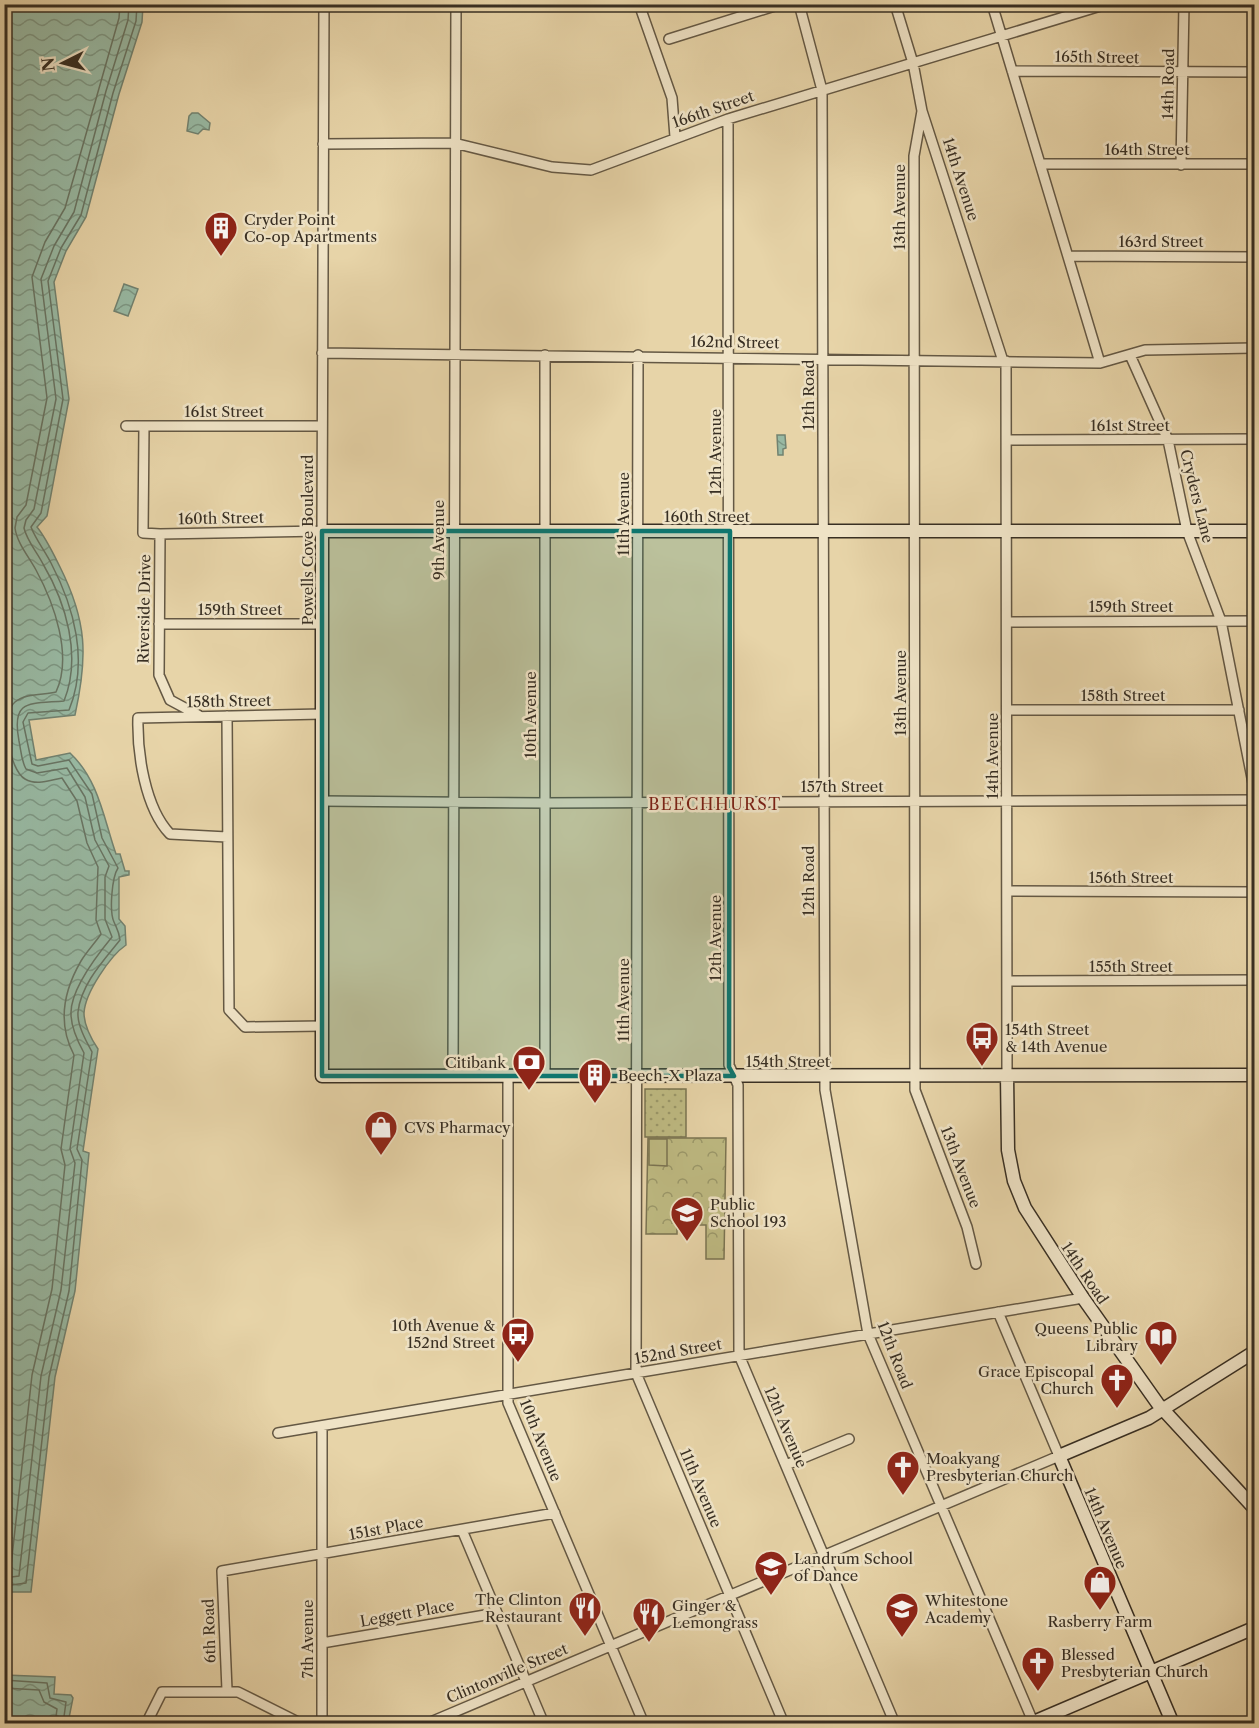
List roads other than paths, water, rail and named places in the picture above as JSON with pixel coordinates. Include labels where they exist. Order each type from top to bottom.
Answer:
[{"type":"street","name":"Powells Cove Boulevard","points":[[322,1076],[321,353],[324,4]]},
{"type":"street","name":"9th Avenue","points":[[453,1076],[456,4]]},
{"type":"street","points":[[639,4],[672,98],[675,137]]},
{"type":"street","points":[[669,39],[781,4]]},
{"type":"street","name":"12th Road","points":[[799,4],[822,90],[824,1076],[868,1334],[1032,1723]]},
{"type":"street","name":"14th Avenue","points":[[896,4],[913,63],[922,111],[1005,361],[1008,1150]]},
{"type":"street","points":[[992,4],[1100,363]]},
{"type":"street","name":"166th Street","points":[[322,144],[454,143],[552,167],[584,171],[600,168],[675,137],[728,119],[1107,4]]},
{"type":"street","name":"14th Road","points":[[1181,165],[1184,4]]},
{"type":"street","name":"165th Street","points":[[1012,71],[1254,72]]},
{"type":"street","name":"13th Avenue","points":[[922,111],[914,156],[915,1090],[967,1227],[976,1264]]},
{"type":"street","name":"12th Avenue","points":[[728,119],[731,801],[729,1067],[738,1085],[739,1355],[895,1724]]},
{"type":"street","name":"164th Street","points":[[1040,164],[1254,164]]},
{"type":"street","name":"163rd Street","points":[[1068,256],[1254,257]]},
{"type":"street","name":"162nd Street","points":[[321,353],[638,355],[1100,363],[1145,350],[1254,348]]},
{"type":"street","name":"Cryders Lane","points":[[1130,354],[1168,440],[1187,531],[1221,621],[1254,788]]},
{"type":"street","name":"10th Avenue","points":[[546,355],[546,1076]]},
{"type":"street","name":"11th Avenue","points":[[638,355],[636,1373],[784,1724]]},
{"type":"street","name":"161st Street","points":[[126,426],[321,426]]},
{"type":"street","name":"Riverside Drive","points":[[144,426],[143,533],[160,534],[159,675],[162,688],[170,700],[200,716]]},
{"type":"street","name":"161st Street","points":[[1006,440],[1254,439]]},
{"type":"street","name":"160th Street","points":[[160,534],[322,531],[1254,531]]},
{"type":"street","name":"159th Street","points":[[1007,622],[1254,621]]},
{"type":"street","name":"159th Street","points":[[159,624],[321,624]]},
{"type":"street","name":"158th Street","points":[[1007,710],[1239,710]]},
{"type":"street","name":"158th Street","points":[[227,837],[170,834],[160,824],[138,754],[138,718],[322,714]]},
{"type":"street","points":[[227,716],[227,999],[229,1010],[245,1027],[322,1026]]},
{"type":"street","name":"157th Street","points":[[322,801],[545,803],[1254,800]]},
{"type":"street","name":"156th Street","points":[[1007,891],[1254,892]]},
{"type":"street","name":"155th Street","points":[[1007,981],[1254,980]]},
{"type":"street","name":"154th Street","points":[[322,1076],[1254,1075]]},
{"type":"street","name":"10th Avenue","points":[[508,1076],[508,1403],[644,1724]]},
{"type":"street","name":"14th Road","points":[[1008,1150],[1019,1196],[1083,1298],[1164,1410],[1254,1506]]},
{"type":"street","name":"152nd Street","points":[[278,1433],[1083,1298]]},
{"type":"street","name":"14th Avenue","points":[[998,1312],[1173,1724]]},
{"type":"street","name":"Clintonville Street","points":[[426,1724],[1164,1410],[1254,1352]]},
{"type":"street","points":[[322,1426],[322,1555]]},
{"type":"street","points":[[786,1465],[849,1439]]},
{"type":"street","name":"151st Place","points":[[222,1570],[322,1555],[555,1513]]},
{"type":"street","points":[[462,1530],[544,1724]]},
{"type":"street","name":"7th Avenue","points":[[322,1555],[322,1724]]},
{"type":"street","name":"6th Road","points":[[222,1570],[227,1690]]},
{"type":"street","name":"Leggett Place","points":[[322,1643],[497,1613]]},
{"type":"street","points":[[1032,1723],[1254,1628]]},
{"type":"street","points":[[146,1724],[162,1692],[227,1690],[237,1692],[302,1724]]},
{"type":"water","points":[[4,5],[143,5],[142,22],[119,94],[86,217],[66,251],[54,282],[69,399],[47,516],[37,527],[60,567],[76,605],[82,639],[82,675],[75,715],[29,720],[36,760],[70,753],[88,775],[116,854],[120,854],[125,871],[129,871],[129,875],[119,877],[119,919],[125,926],[126,945],[113,957],[99,976],[85,1005],[84,1018],[98,1049],[83,1151],[89,1153],[75,1291],[55,1377],[31,1592],[4,1592]]},
{"type":"water","points":[[192,113],[198,113],[210,123],[209,130],[203,129],[198,134],[187,131],[189,116]]},
{"type":"water","points":[[124,284],[138,289],[128,316],[114,311]]},
{"type":"water","points":[[777,435],[785,435],[786,448],[783,449],[783,455],[778,455]]},
{"type":"water","points":[[5,1675],[55,1677],[54,1694],[71,1695],[73,1698],[68,1723],[5,1723]]},
{"type":"place","name":"Cryder Point Co-op Apartments","points":[[221,257]]},
{"type":"place","name":"154th Street & 14th Avenue","points":[[982,1067]]},
{"type":"place","name":"Citibank","points":[[529,1091]]},
{"type":"place","name":"Beech-X Plaza","points":[[595,1104]]},
{"type":"place","name":"CVS Pharmacy","points":[[381,1156]]},
{"type":"place","name":"Public School 193","points":[[687,1242]]},
{"type":"place","name":"10th Avenue & 152nd Street","points":[[518,1363]]},
{"type":"place","name":"Queens Public Library","points":[[1161,1366]]},
{"type":"place","name":"Grace Episcopal Church","points":[[1117,1409]]},
{"type":"place","name":"Moakyang Presbyterian Church","points":[[903,1496]]},
{"type":"place","name":"Landrum School of Dance","points":[[771,1596]]},
{"type":"place","name":"Rasberry Farm","points":[[1100,1611]]},
{"type":"place","name":"The Clinton Restaurant","points":[[585,1637]]},
{"type":"place","name":"Whitestone Academy","points":[[902,1638]]},
{"type":"place","name":"Ginger & Lemongrass","points":[[649,1643]]},
{"type":"place","name":"Blessed Presbyterian Church","points":[[1038,1692]]},
{"type":"district","name":"BEECHHURST","points":[[715,804]]}]
